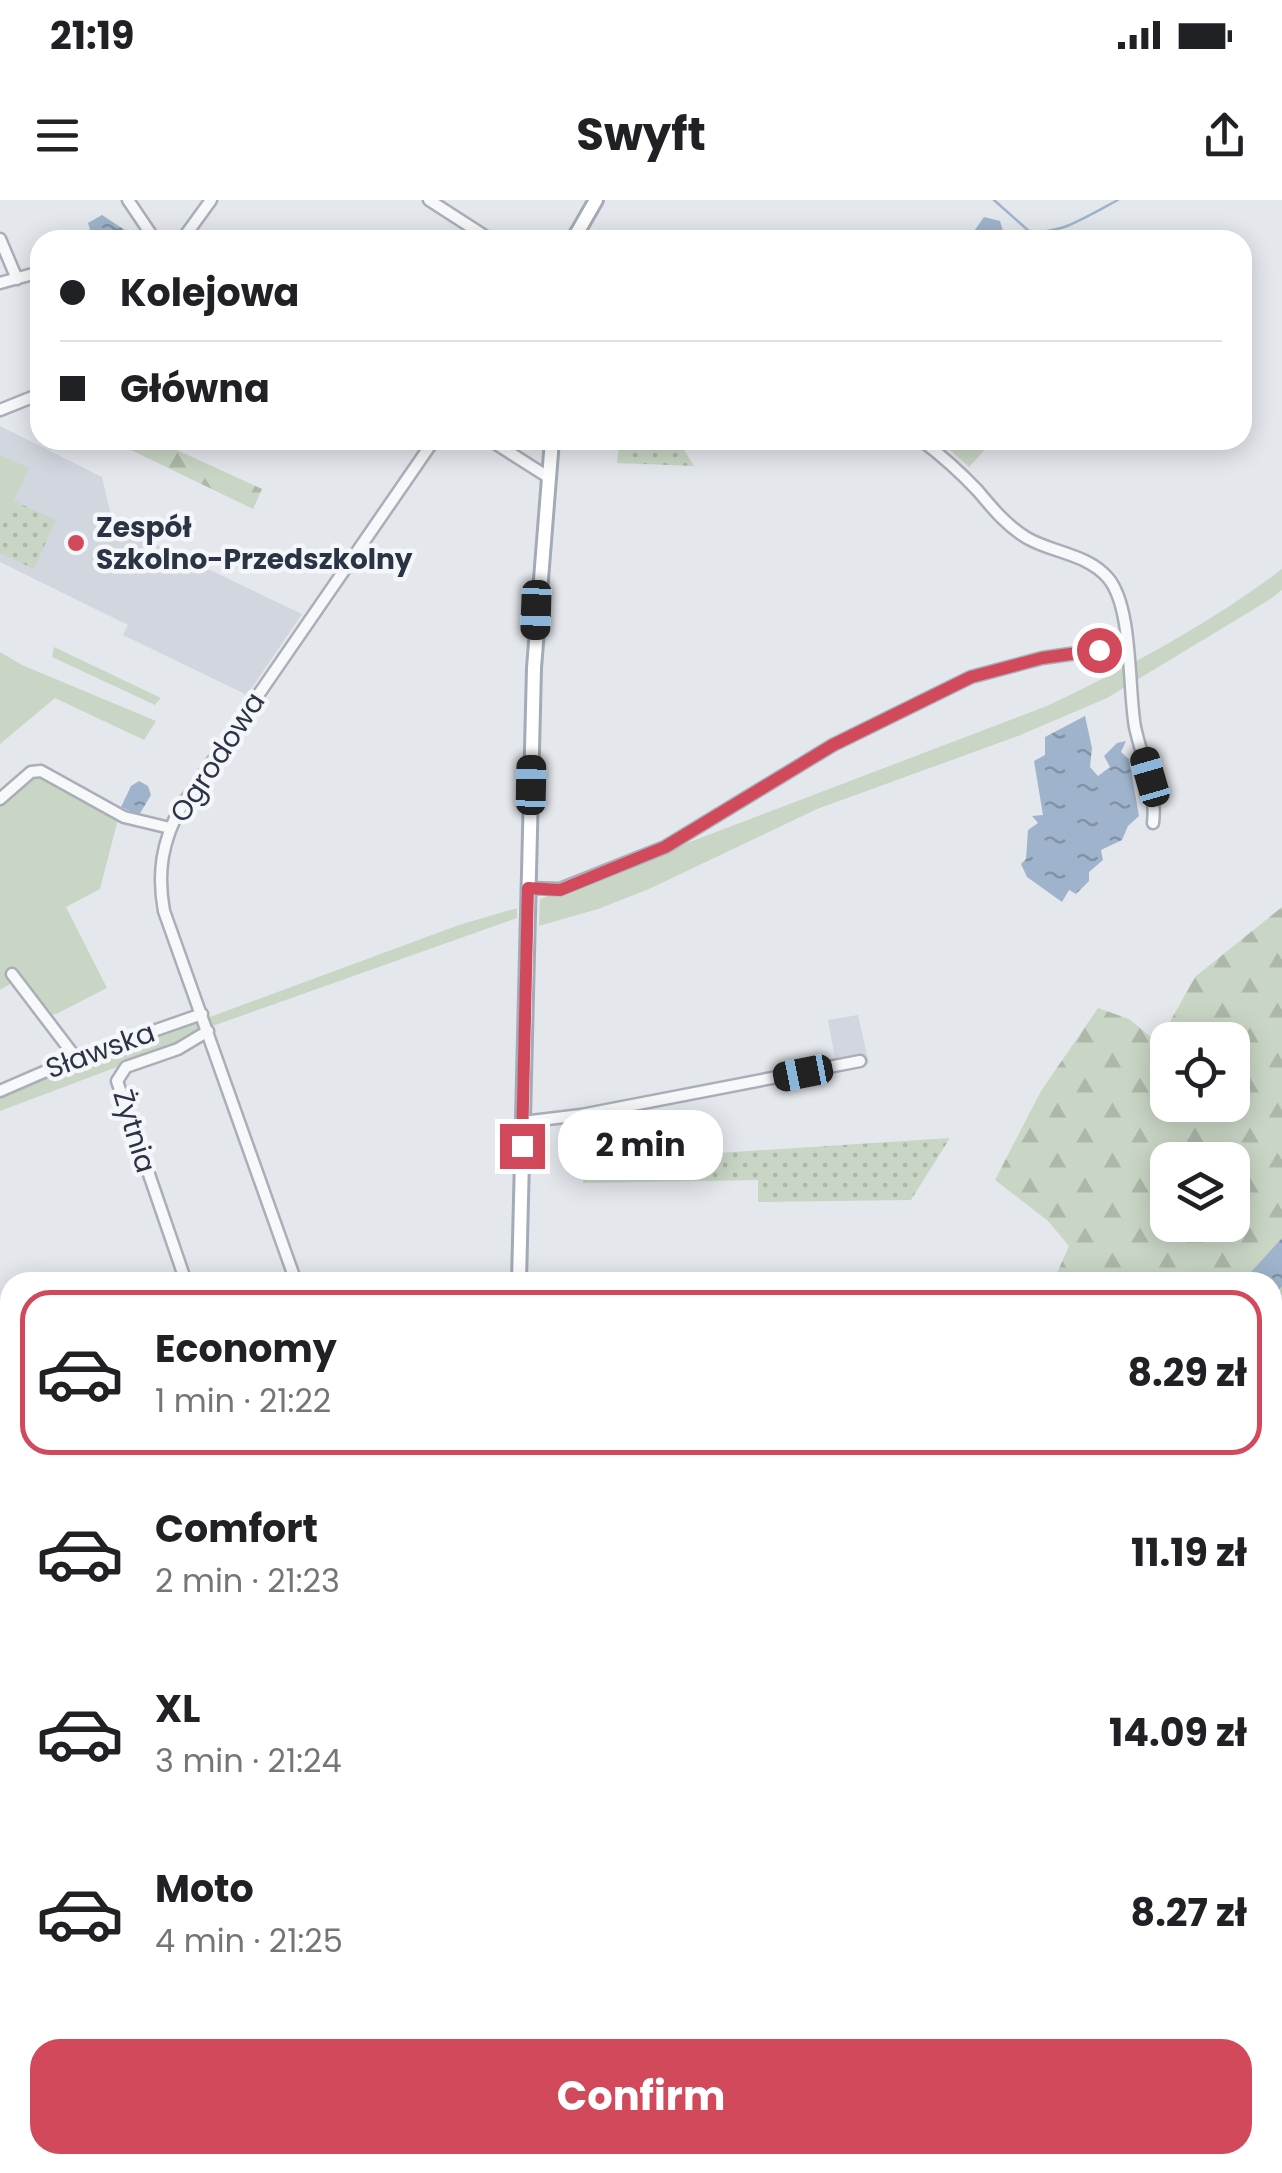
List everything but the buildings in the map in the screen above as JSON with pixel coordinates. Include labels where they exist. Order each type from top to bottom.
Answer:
[{"type":"main road","points":[[579,230],[596,200]]},
{"type":"main road","points":[[519,1272],[536,610],[551,450]]},
{"type":"street","points":[[128,200],[148,230]]},
{"type":"street","points":[[189,230],[211,200]]},
{"type":"street","points":[[429,200],[476,230]]},
{"type":"street","points":[[0,239],[16,278]]},
{"type":"street","points":[[0,283],[30,274]]},
{"type":"street","points":[[0,410],[30,398]]},
{"type":"street","name":"Ogrodowa","points":[[293,1272],[164,911],[160,890],[163,851],[170,828],[224,744],[427,450]]},
{"type":"street","points":[[506,450],[548,477]]},
{"type":"street","points":[[933,450],[1010,527],[1038,544],[1087,561],[1108,577],[1119,602],[1135,728],[1154,796],[1153,823]]},
{"type":"street","points":[[528,888],[560,890],[665,847],[833,745],[971,677],[1042,658],[1127,646]]},
{"type":"street","points":[[0,799],[25,777],[42,770],[124,817],[170,828]]},
{"type":"street","points":[[12,974],[76,1058]]},
{"type":"street","name":"Sławska","points":[[0,1090],[76,1058],[202,1014]]},
{"type":"street","name":"Żytnia","points":[[182,1272],[118,1081],[126,1067],[178,1049],[208,1030]]},
{"type":"street","points":[[523,1122],[634,1106],[860,1061]]},
{"type":"shaded area","name":"Zespół Szkolno-Przedszkolny","points":[[0,426],[30,441],[30,450],[48,450],[102,477],[113,524],[302,614],[247,695],[123,635],[128,625],[0,562]]},
{"type":"shaded area","points":[[858,1015],[869,1063],[837,1069],[828,1020]]},
{"type":"green space","points":[[131,450],[177,450],[262,489],[253,509]]},
{"type":"green space","points":[[619,450],[684,450],[694,466],[617,463]]},
{"type":"green space","points":[[950,450],[985,450],[969,467]]},
{"type":"green space","points":[[0,455],[29,468],[0,531]]},
{"type":"green space","points":[[14,501],[56,520],[34,569],[0,553],[0,531]]},
{"type":"green space","points":[[1282,569],[1282,590],[1269,600],[1107,698],[1018,736],[817,809],[649,889],[539,926],[540,899],[1047,706],[1168,643]]},
{"type":"green space","points":[[54,647],[161,698],[155,705],[52,657]]},
{"type":"green space","points":[[0,652],[156,721],[144,740],[55,698],[0,744]]},
{"type":"green space","points":[[36,776],[49,779],[118,819],[100,889],[66,907],[107,988],[56,1014],[37,1016],[12,983],[0,990],[0,802]]},
{"type":"green space","points":[[1282,907],[1282,1272],[1057,1272],[1069,1246],[1048,1221],[995,1180],[1041,1091],[1098,1008],[1129,1019],[1150,1036],[1150,1122],[1250,1122],[1250,1022],[1170,1022],[1195,977]]},
{"type":"green space","points":[[517,908],[517,918],[193,1033],[181,1043],[0,1111],[0,1096],[20,1087],[459,925]]},
{"type":"green space","points":[[950,1138],[911,1200],[758,1202],[758,1180],[583,1183],[582,1151],[673,1141],[673,1156]]},
{"type":"water","points":[[102,215],[125,230],[90,230],[88,223]]},
{"type":"water","points":[[984,217],[1000,221],[1003,230],[975,230]]},
{"type":"water","points":[[1085,716],[1092,748],[1090,767],[1098,776],[1110,767],[1104,756],[1117,743],[1126,741],[1121,752],[1129,759],[1139,816],[1128,826],[1122,840],[1101,850],[1103,860],[1089,872],[1089,881],[1076,894],[1069,890],[1062,902],[1027,877],[1021,864],[1026,859],[1028,830],[1038,823],[1032,816],[1043,815],[1034,761],[1045,755],[1045,737]]},
{"type":"water","points":[[139,781],[148,786],[151,795],[139,815],[121,807],[131,786]]},
{"type":"water","points":[[1282,1238],[1282,1272],[1251,1272]]},
{"type":"waterway","points":[[994,200],[1028,230]]},
{"type":"waterway","points":[[1051,230],[1118,200]]},
{"type":"place","name":"Zespół Szkolno-Przedszkolny","points":[[76,543]]},
{"type":"route","points":[[522,1146],[528,888],[560,890],[665,847],[833,745],[971,677],[1042,658],[1099,650]]}]
